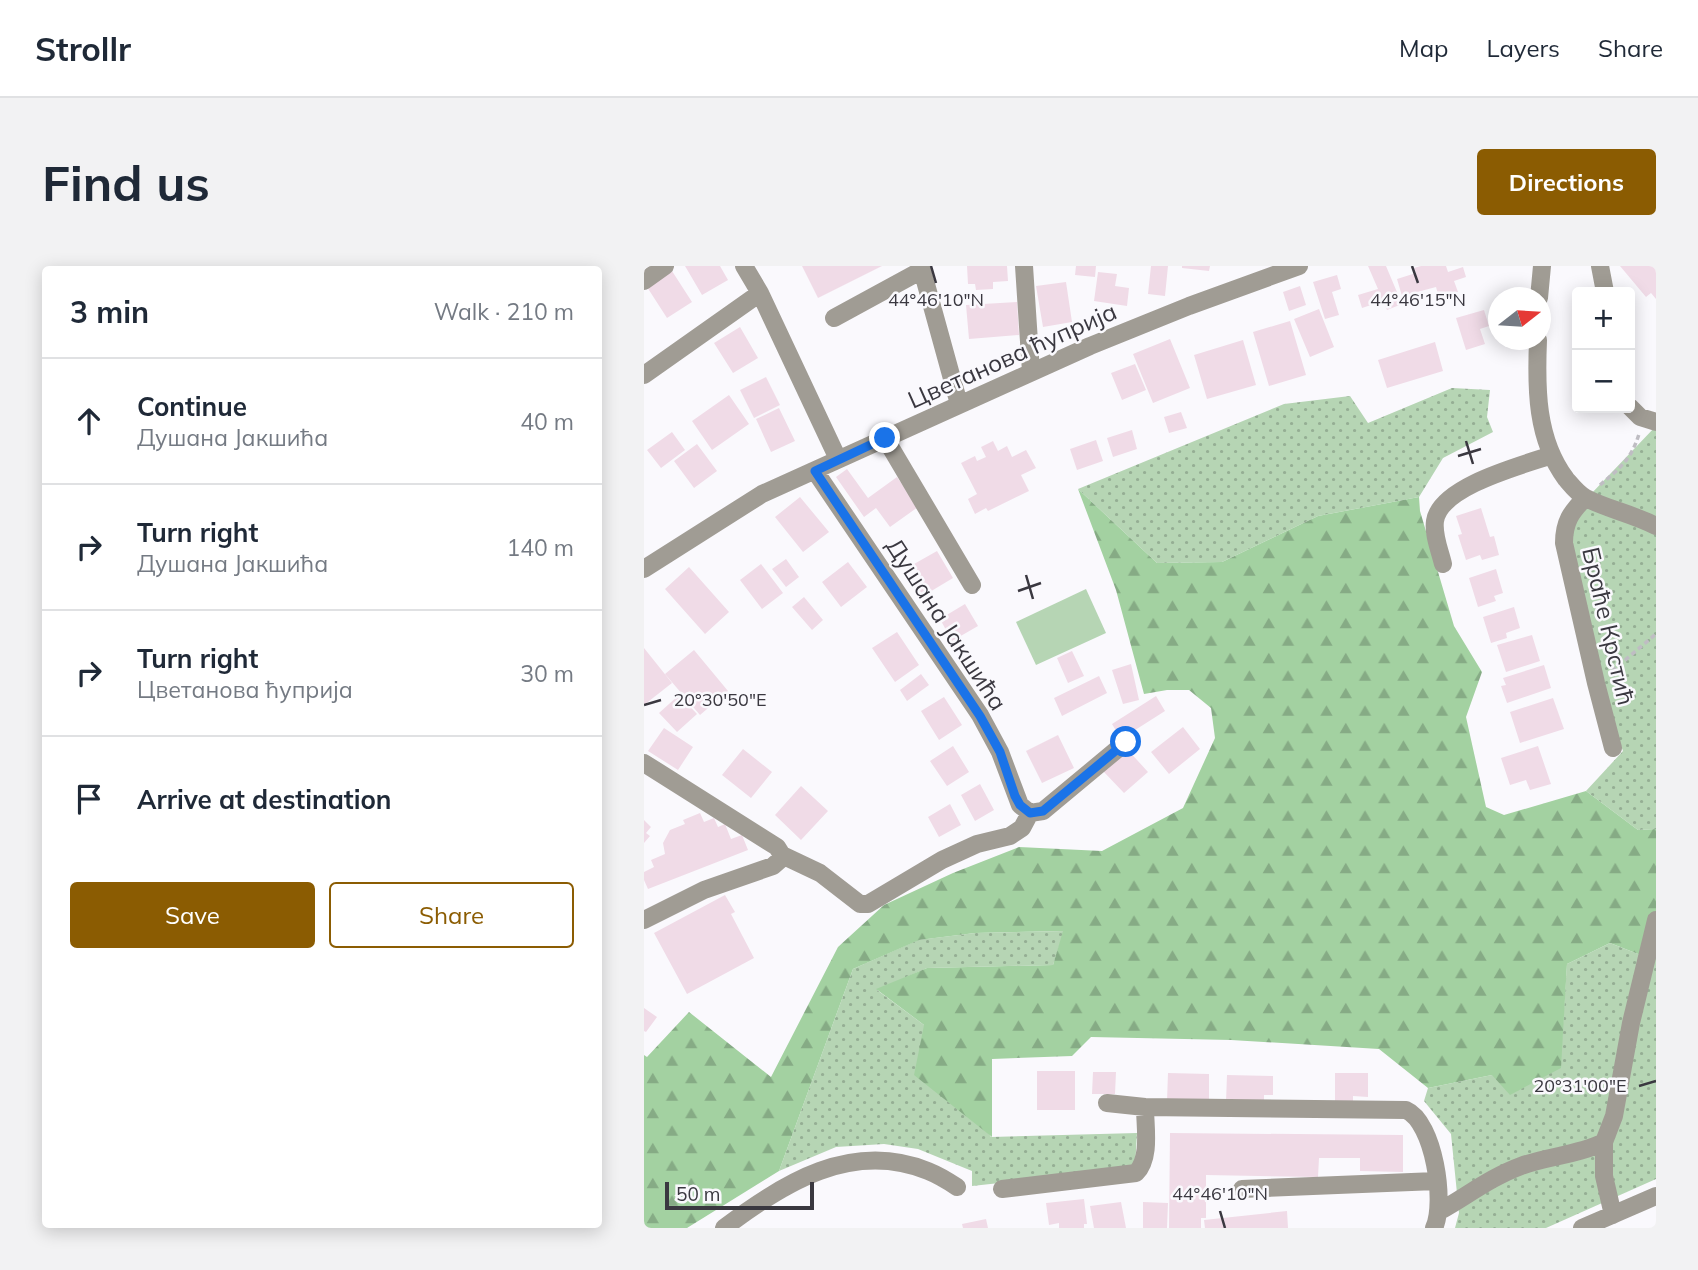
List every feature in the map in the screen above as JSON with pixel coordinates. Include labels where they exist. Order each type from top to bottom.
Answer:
[{"type":"street","points":[[644,281],[665,266]]},
{"type":"street","points":[[744,266],[760,293],[838,459]]},
{"type":"street","points":[[1024,266],[1031,372]]},
{"type":"street","name":"Цветанова ћуприја","points":[[644,569],[747,503],[838,459],[1031,372],[1188,306],[1299,266]]},
{"type":"street","points":[[1540,287],[1542,266]]},
{"type":"street","points":[[1600,266],[1604,287]]},
{"type":"street","points":[[834,318],[922,268],[959,404]]},
{"type":"street","points":[[644,375],[760,293]]},
{"type":"street","points":[[1538,350],[1537,397],[1546,443],[1564,477],[1575,491],[1586,498],[1633,514],[1656,526]]},
{"type":"street","points":[[885,438],[972,585]]},
{"type":"street","points":[[1443,564],[1435,521],[1438,511],[1445,503],[1468,487],[1499,473],[1552,455]]},
{"type":"street","name":"Душана Јакшића","points":[[815,471],[973,704],[1000,752],[1015,796],[1020,805],[1030,813]]},
{"type":"street","name":"Браће Крстић","points":[[1586,498],[1568,518],[1563,543],[1614,748]]},
{"type":"street","points":[[644,763],[777,846],[782,855],[820,873],[860,904],[868,904],[942,860],[977,844],[1010,835],[1021,828],[1030,813],[1043,811],[1126,742]]},
{"type":"street","points":[[644,920],[704,890],[773,866],[782,855]]},
{"type":"street","points":[[1613,1215],[1604,1176],[1604,1142],[1614,1116],[1631,1023],[1656,920]]},
{"type":"street","points":[[1107,1103],[1145,1107],[1406,1110],[1419,1119],[1431,1142],[1437,1220]]},
{"type":"street","points":[[1002,1189],[1136,1173],[1145,1158],[1145,1107]]},
{"type":"street","points":[[1437,1220],[1476,1188],[1523,1165],[1604,1142]]},
{"type":"street","points":[[724,1228],[796,1181],[842,1163],[875,1160],[902,1163],[929,1171],[957,1186]]},
{"type":"street","points":[[1242,1189],[1436,1181]]},
{"type":"street","points":[[1581,1228],[1656,1196]]},
{"type":"path","points":[[1586,498],[1634,452],[1642,415]]},
{"type":"path","points":[[1596,683],[1656,635]]},
{"type":"green space","points":[[1452,388],[1490,390],[1487,417],[1493,432],[1443,458],[1419,497],[1318,516],[1222,562],[1157,563],[1078,489],[1284,404],[1350,396],[1368,423]]},
{"type":"green space","points":[[1656,426],[1656,829],[1638,830],[1586,791],[1623,751],[1596,683],[1568,518]]},
{"type":"green space","points":[[1078,489],[1157,563],[1222,562],[1318,516],[1419,497],[1420,511],[1454,626],[1482,672],[1466,717],[1486,807],[1504,815],[1586,791],[1638,830],[1656,829],[1656,961],[1610,943],[1567,964],[1561,1068],[1510,1095],[1492,1075],[1428,1088],[1379,1049],[1231,1040],[1091,1037],[1072,1056],[992,1059],[992,1137],[914,1075],[924,1025],[876,989],[927,968],[1053,965],[1063,931],[975,933],[919,940],[853,969],[779,1171],[687,1228],[644,1228],[644,1055],[647,1057],[689,1012],[771,1077],[838,947],[884,905],[953,873],[1019,847],[1102,851],[1183,808],[1215,738],[1211,708],[1189,690],[1144,694],[1116,590]]},
{"type":"green space","points":[[1086,589],[1106,633],[1036,665],[1016,622]]},
{"type":"green space","points":[[1064,931],[1053,965],[927,968],[877,990],[924,1025],[991,1137],[1137,1133],[1135,1168],[972,1186],[972,1171],[918,1149],[884,1144],[836,1147],[779,1171],[853,969],[918,940],[975,933]]},
{"type":"green space","points":[[1610,943],[1656,961],[1656,1179],[1546,1228],[1455,1228],[1459,1213],[1451,1134],[1424,1101],[1428,1088],[1492,1075],[1560,1068],[1567,964]]},
{"type":"building","points":[[685,266],[720,266],[728,280],[702,295]]},
{"type":"building","points":[[802,266],[882,266],[818,298]]},
{"type":"building","points":[[967,266],[1007,266],[1008,281],[993,282],[993,289],[976,290],[975,284],[968,284]]},
{"type":"building","points":[[1076,266],[1096,266],[1095,277],[1075,275]]},
{"type":"building","points":[[1151,266],[1168,266],[1165,296],[1148,294]]},
{"type":"building","points":[[1182,266],[1210,266],[1209,271]]},
{"type":"building","points":[[1368,266],[1386,266],[1402,304],[1387,310],[1383,301],[1362,308],[1358,295],[1378,289]]},
{"type":"building","points":[[1446,266],[1448,272],[1463,267],[1466,277],[1454,281],[1458,292],[1439,298],[1436,287],[1402,296],[1397,279],[1416,273],[1414,268]]},
{"type":"building","points":[[1620,266],[1656,266],[1656,299],[1651,293],[1646,297]]},
{"type":"building","points":[[672,271],[692,302],[667,318],[647,287]]},
{"type":"building","points":[[1098,272],[1117,274],[1115,286],[1129,288],[1127,306],[1094,301]]},
{"type":"building","points":[[1337,275],[1341,289],[1332,292],[1339,315],[1325,319],[1313,282]]},
{"type":"building","points":[[1066,282],[1072,322],[1043,327],[1036,286]]},
{"type":"building","points":[[1300,286],[1306,305],[1289,311],[1283,292]]},
{"type":"building","points":[[1017,302],[1019,335],[969,339],[966,305]]},
{"type":"building","points":[[1319,309],[1334,347],[1310,357],[1294,319]]},
{"type":"building","points":[[1484,310],[1488,326],[1480,329],[1485,344],[1466,350],[1456,318]]},
{"type":"building","points":[[1290,321],[1306,375],[1269,386],[1253,332]]},
{"type":"building","points":[[740,327],[758,358],[733,373],[714,343]]},
{"type":"building","points":[[1170,339],[1190,388],[1153,403],[1133,354]]},
{"type":"building","points":[[1243,340],[1256,385],[1207,399],[1194,355]]},
{"type":"building","points":[[1435,342],[1443,371],[1387,388],[1378,360]]},
{"type":"building","points":[[1135,364],[1146,390],[1122,400],[1111,373]]},
{"type":"building","points":[[766,377],[780,405],[754,418],[740,390]]},
{"type":"building","points":[[729,395],[749,424],[712,450],[692,421]]},
{"type":"building","points":[[779,408],[795,441],[771,452],[756,419]]},
{"type":"building","points":[[1181,412],[1187,428],[1169,433],[1164,417]]},
{"type":"building","points":[[1132,430],[1137,449],[1113,457],[1107,438]]},
{"type":"building","points":[[672,432],[685,450],[661,468],[647,450]]},
{"type":"building","points":[[1096,440],[1103,461],[1077,470],[1070,449]]},
{"type":"building","points":[[993,441],[998,451],[1007,446],[1012,457],[1026,450],[1036,468],[1021,475],[1029,491],[988,511],[986,508],[975,514],[968,499],[977,494],[961,463],[975,456],[977,461],[986,457],[981,447]]},
{"type":"building","points":[[697,444],[717,471],[694,488],[674,461]]},
{"type":"building","points":[[847,469],[868,498],[897,477],[918,507],[890,527],[876,508],[864,517],[836,477]]},
{"type":"building","points":[[800,497],[829,532],[803,552],[775,517]]},
{"type":"building","points":[[1481,508],[1490,537],[1494,536],[1499,555],[1482,560],[1480,555],[1466,560],[1458,535],[1462,534],[1456,516]]},
{"type":"building","points":[[937,551],[953,578],[923,596],[907,568]]},
{"type":"building","points":[[786,559],[799,577],[786,587],[772,569]]},
{"type":"building","points":[[848,562],[867,587],[841,607],[822,582]]},
{"type":"building","points":[[761,564],[783,593],[762,609],[740,580]]},
{"type":"building","points":[[689,567],[729,612],[705,634],[665,589]]},
{"type":"building","points":[[1496,569],[1503,593],[1494,596],[1496,601],[1478,607],[1469,578]]},
{"type":"building","points":[[804,597],[823,620],[812,630],[792,607]]},
{"type":"building","points":[[965,604],[978,626],[952,641],[940,619]]},
{"type":"building","points":[[1514,607],[1520,628],[1506,633],[1507,638],[1491,643],[1483,617]]},
{"type":"building","points":[[897,632],[919,665],[895,682],[872,648]]},
{"type":"building","points":[[1532,635],[1540,661],[1506,672],[1497,645]]},
{"type":"building","points":[[644,648],[672,683],[644,705]]},
{"type":"building","points":[[694,650],[728,691],[700,715],[665,674]]},
{"type":"building","points":[[1072,651],[1084,676],[1068,683],[1057,658]]},
{"type":"building","points":[[1131,664],[1139,700],[1123,704],[1112,670]]},
{"type":"building","points":[[1544,665],[1551,688],[1507,703],[1501,686],[1506,685],[1503,678]]},
{"type":"building","points":[[921,674],[929,685],[907,701],[900,690]]},
{"type":"building","points":[[1099,676],[1107,693],[1062,716],[1054,698]]},
{"type":"building","points":[[679,695],[697,714],[677,732],[659,713]]},
{"type":"building","points":[[1156,696],[1165,711],[1121,739],[1112,724]]},
{"type":"building","points":[[944,697],[962,725],[939,740],[921,711]]},
{"type":"building","points":[[1553,698],[1564,729],[1520,743],[1510,712]]},
{"type":"building","points":[[1183,727],[1200,749],[1169,774],[1151,752]]},
{"type":"building","points":[[664,728],[693,747],[678,770],[648,751]]},
{"type":"building","points":[[1058,735],[1074,768],[1042,783],[1026,751]]},
{"type":"building","points":[[953,746],[969,772],[947,786],[930,761]]},
{"type":"building","points":[[1538,746],[1551,784],[1530,790],[1526,780],[1510,785],[1501,758]]},
{"type":"building","points":[[743,749],[772,772],[751,798],[722,775]]},
{"type":"building","points":[[1127,749],[1148,772],[1124,793],[1103,771]]},
{"type":"building","points":[[980,784],[994,810],[975,821],[961,795]]},
{"type":"building","points":[[801,786],[828,811],[801,840],[775,815]]},
{"type":"building","points":[[950,804],[961,825],[939,837],[928,817]]},
{"type":"building","points":[[700,813],[704,822],[714,818],[718,827],[725,824],[731,839],[742,835],[748,850],[648,889],[644,872],[654,867],[651,860],[665,854],[663,843],[670,830],[685,824],[683,820]]},
{"type":"building","points":[[644,820],[651,827],[646,833],[650,836],[644,843]]},
{"type":"building","points":[[725,895],[735,912],[731,914],[754,958],[687,994],[654,933]]},
{"type":"building","points":[[644,1008],[657,1017],[646,1032],[644,1031]]},
{"type":"building","points":[[1037,1071],[1075,1071],[1075,1110],[1037,1110]]},
{"type":"building","points":[[1093,1072],[1116,1072],[1115,1094],[1092,1094]]},
{"type":"building","points":[[1168,1073],[1209,1074],[1209,1102],[1167,1101]]},
{"type":"building","points":[[1335,1073],[1368,1073],[1368,1097],[1353,1096],[1353,1103],[1335,1103]]},
{"type":"building","points":[[1227,1075],[1273,1076],[1273,1095],[1264,1095],[1264,1103],[1226,1102]]},
{"type":"building","points":[[1170,1133],[1403,1135],[1403,1172],[1360,1171],[1360,1158],[1319,1158],[1318,1177],[1206,1175],[1206,1218],[1201,1218],[1201,1228],[1169,1228]]},
{"type":"building","points":[[1084,1199],[1087,1224],[1084,1224],[1084,1228],[1059,1228],[1059,1223],[1049,1225],[1046,1203]]},
{"type":"building","points":[[1121,1202],[1126,1228],[1094,1228],[1090,1206]]},
{"type":"building","points":[[1143,1202],[1168,1203],[1167,1228],[1143,1228]]},
{"type":"building","points":[[1287,1211],[1288,1228],[1205,1228],[1204,1220]]},
{"type":"building","points":[[986,1219],[988,1228],[963,1228],[962,1224]]},
{"type":"route","points":[[885,438],[815,471],[980,716],[1000,752],[1020,805],[1030,813],[1043,811],[1126,742]]}]
